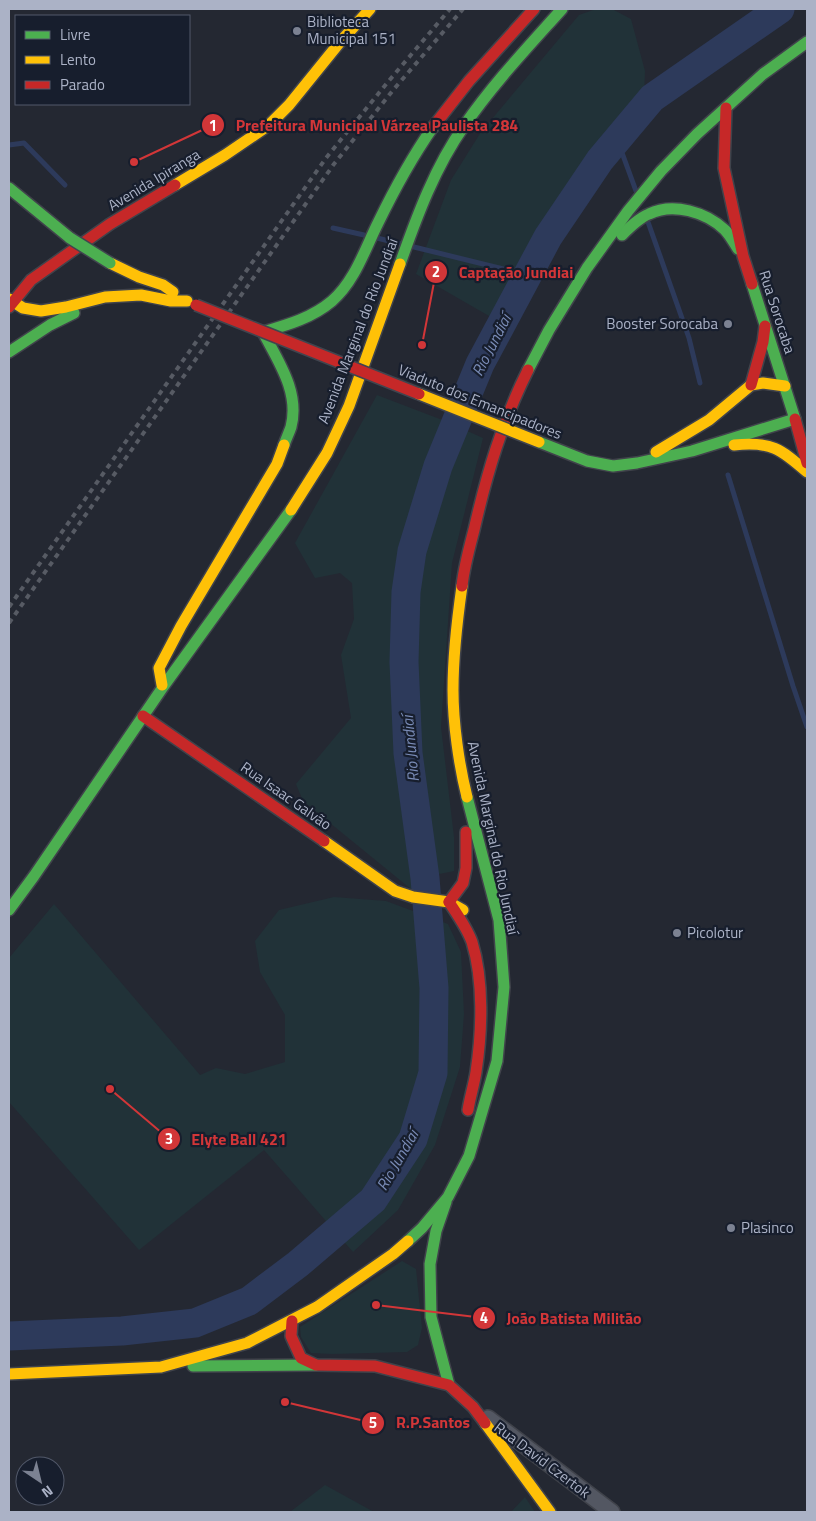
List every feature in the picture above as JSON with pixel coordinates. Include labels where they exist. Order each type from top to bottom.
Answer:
[{"type":"main road","name":"Avenida Ipiranga","points":[[10,303],[32,280],[110,224],[225,155],[269,125],[370,9]]},
{"type":"main road","points":[[163,687],[159,668],[180,626],[202,592],[276,464],[291,426],[293,410],[288,379],[263,332],[302,320],[314,314],[340,293],[354,273],[412,159],[445,111],[481,66],[534,9]]},
{"type":"main road","name":"Avenida Marginal do Rio Jundiaí","points":[[9,910],[163,687],[293,507],[327,453],[350,406],[414,226],[436,174],[463,127],[495,84],[562,9]]},
{"type":"main road","name":"Avenida Marginal do Rio Jundiaí","points":[[9,1374],[161,1367],[247,1343],[317,1307],[394,1254],[422,1228],[448,1197],[469,1156],[497,1061],[504,987],[499,920],[466,795],[457,738],[453,692],[455,637],[463,577],[495,447],[519,388],[549,330],[587,268],[623,218],[660,172],[697,134],[763,74],[807,42]]},
{"type":"main road","points":[[726,108],[724,168],[743,256]]},
{"type":"main road","points":[[11,193],[70,238],[110,263],[139,277],[163,285],[192,303]]},
{"type":"main road","points":[[587,268],[638,220],[652,212],[668,209],[693,212],[716,222],[727,232],[743,256]]},
{"type":"main road","name":"Rua Sorocaba","points":[[743,256],[785,386],[807,463]]},
{"type":"main road","points":[[10,303],[23,308],[41,311],[105,297],[141,295],[192,303]]},
{"type":"main road","points":[[9,352],[50,325],[105,297]]},
{"type":"main road","name":"Viaduto dos Emancipadores","points":[[192,303],[587,461],[613,466],[637,463],[692,451]]},
{"type":"main road","points":[[751,385],[764,342],[765,323]]},
{"type":"main road","points":[[637,463],[709,420],[751,385],[763,383],[785,386]]},
{"type":"main road","points":[[692,451],[795,419]]},
{"type":"main road","points":[[692,451],[743,444],[767,446],[784,452],[807,472]]},
{"type":"main road","name":"Rua Isaac Galvão","points":[[144,716],[395,891],[413,897],[444,902],[471,914]]},
{"type":"main road","points":[[464,1122],[476,1074],[479,1034],[479,992],[471,940],[444,902],[464,883],[466,868],[466,795]]},
{"type":"main road","points":[[491,948],[504,987]]},
{"type":"main road","points":[[448,1197],[436,1230],[430,1264],[431,1317],[449,1385]]},
{"type":"main road","points":[[296,1306],[292,1321],[292,1336],[295,1347],[301,1358],[316,1365]]},
{"type":"main road","points":[[161,1367],[375,1366],[449,1385],[473,1407],[550,1512]]},
{"type":"street","name":"Rua David Czertok","points":[[473,1407],[612,1512]]},
{"type":"shaded area","points":[[596,9],[612,9],[631,19],[645,71],[644,97],[612,124],[598,154],[546,230],[496,320],[416,274],[451,180],[481,132],[579,15]]},
{"type":"shaded area","points":[[377,395],[483,438],[452,563],[441,727],[454,837],[454,871],[439,874],[411,889],[303,801],[296,784],[351,718],[341,655],[354,619],[352,583],[340,573],[315,578],[295,543]]},
{"type":"shaded area","points":[[334,897],[386,901],[448,924],[461,952],[464,1014],[460,1067],[435,1145],[398,1210],[353,1252],[264,1150],[139,1250],[9,1102],[9,958],[54,904],[200,1075],[216,1068],[245,1074],[285,1062],[285,1015],[260,972],[255,941],[279,910]]},
{"type":"shaded area","points":[[402,1261],[416,1269],[422,1328],[418,1345],[407,1352],[311,1353],[301,1337],[300,1327]]},
{"type":"shaded area","points":[[325,1485],[374,1512],[290,1512]]},
{"type":"shaded area","points":[[525,1497],[535,1512],[511,1512]]},
{"type":"waterway","name":"Rio Jundiaí","points":[[9,1336],[122,1331],[195,1323],[249,1301],[298,1264],[373,1200],[413,1139],[433,1073],[434,988],[425,878],[408,753],[404,662],[406,592],[412,551],[438,466],[480,364],[548,237],[600,160],[652,98],[780,9]]},
{"type":"waterway","points":[[617,139],[636,191]]},
{"type":"waterway","points":[[9,145],[24,143],[65,185]]},
{"type":"waterway","points":[[648,222],[689,338],[700,383]]},
{"type":"waterway","points":[[333,228],[364,235]]},
{"type":"waterway","points":[[377,238],[401,244]]},
{"type":"waterway","points":[[414,247],[528,275]]},
{"type":"waterway","points":[[728,475],[807,727]]},
{"type":"railway","points":[[9,607],[326,158],[450,9]]},
{"type":"railway","points":[[9,623],[334,164],[394,89],[463,9]]},
{"type":"traffic: fast","points":[[400,264],[435,175],[454,142],[475,110],[562,9]]},
{"type":"traffic: fast","points":[[528,370],[549,330],[587,268],[628,211],[661,171],[697,134],[763,74],[807,42]]},
{"type":"traffic: fast","points":[[284,445],[291,427],[293,401],[286,377],[263,332],[290,324],[316,312],[340,293],[359,264],[384,211],[433,127]]},
{"type":"traffic: fast","points":[[9,188],[70,238]]},
{"type":"traffic: fast","points":[[622,235],[638,220],[649,214],[668,209],[679,209],[699,214],[717,224],[727,232],[738,249]]},
{"type":"traffic: fast","points":[[70,238],[110,263]]},
{"type":"traffic: fast","points":[[539,442],[587,461],[613,466],[637,463],[692,451],[795,419],[752,284]]},
{"type":"traffic: fast","points":[[9,352],[50,325],[74,313]]},
{"type":"traffic: fast","points":[[9,910],[163,687],[291,510]]},
{"type":"traffic: fast","points":[[408,1241],[422,1228],[448,1197],[469,1156],[497,1061],[504,987],[499,920],[467,797]]},
{"type":"traffic: fast","points":[[446,1202],[436,1231],[430,1264],[431,1317],[449,1385]]},
{"type":"traffic: fast","points":[[193,1366],[316,1365]]},
{"type":"traffic: slow","points":[[175,185],[225,155],[269,125],[289,105],[340,42],[370,9]]},
{"type":"traffic: slow","points":[[110,263],[139,277],[163,285],[173,292]]},
{"type":"traffic: slow","points":[[291,510],[327,453],[349,406],[400,264]]},
{"type":"traffic: slow","points":[[9,299],[23,308],[41,311],[105,297],[141,295],[171,301],[187,301]]},
{"type":"traffic: slow","points":[[656,452],[709,420],[751,385],[763,383],[785,386]]},
{"type":"traffic: slow","points":[[419,394],[539,442]]},
{"type":"traffic: slow","points":[[734,445],[757,444],[775,448],[807,472]]},
{"type":"traffic: slow","points":[[162,685],[159,668],[181,626],[277,464],[284,445]]},
{"type":"traffic: slow","points":[[462,586],[457,625],[453,703],[461,771],[467,797]]},
{"type":"traffic: slow","points":[[324,841],[395,891],[413,897],[449,902],[463,910]]},
{"type":"traffic: slow","points":[[9,1374],[161,1367],[247,1343],[317,1307],[393,1254],[408,1241]]},
{"type":"traffic: slow","points":[[485,1423],[550,1512]]},
{"type":"traffic: jam","points":[[433,127],[469,81],[534,9]]},
{"type":"traffic: jam","points":[[726,108],[724,168],[743,256],[752,284]]},
{"type":"traffic: jam","points":[[9,307],[31,280],[110,224],[175,185]]},
{"type":"traffic: jam","points":[[196,305],[419,394]]},
{"type":"traffic: jam","points":[[751,385],[763,342],[765,326]]},
{"type":"traffic: jam","points":[[462,586],[467,558],[490,468],[510,409],[528,370]]},
{"type":"traffic: jam","points":[[795,419],[807,463]]},
{"type":"traffic: jam","points":[[143,716],[324,841]]},
{"type":"traffic: jam","points":[[449,902],[463,883],[466,868],[466,832]]},
{"type":"traffic: jam","points":[[449,902],[465,926],[472,942],[479,973],[481,1024],[475,1077],[468,1110]]},
{"type":"traffic: jam","points":[[292,1321],[291,1336],[301,1358],[316,1365],[375,1366],[449,1385],[473,1407],[485,1423]]},
{"type":"place","name":"Biblioteca Municipal 151","points":[[297,31]]},
{"type":"place","name":"Prefeitura Municipal Várzea Paulista 284","points":[[134,162]]},
{"type":"place","name":"Booster Sorocaba","points":[[728,324]]},
{"type":"place","name":"Captação Jundiai","points":[[422,345]]},
{"type":"place","name":"Picolotur","points":[[677,933]]},
{"type":"place","name":"Elyte Ball 421","points":[[110,1089]]},
{"type":"place","name":"Plasinco","points":[[731,1228]]},
{"type":"place","name":"João Batista Militão","points":[[376,1305]]},
{"type":"place","name":"R.P.Santos","points":[[285,1402]]}]
